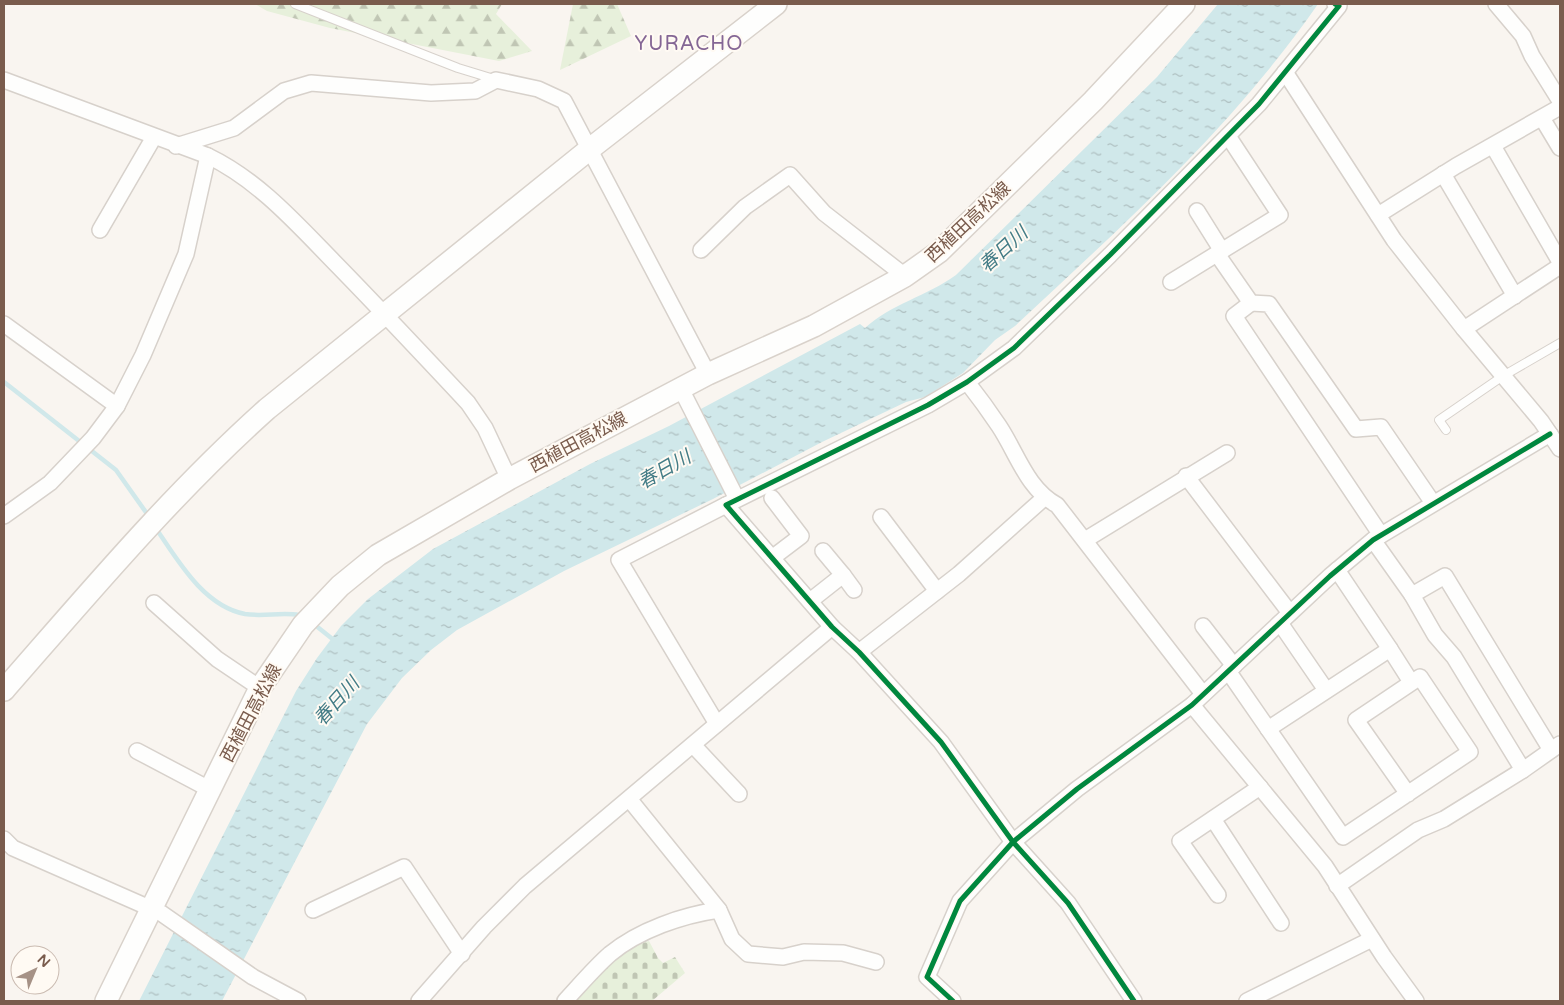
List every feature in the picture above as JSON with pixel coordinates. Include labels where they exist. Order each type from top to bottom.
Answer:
[{"type":"main road","points":[[4,690],[152,522],[227,445],[267,409],[591,148],[776,4]]},
{"type":"main road","name":"西植田高松線","points":[[106,1001],[156,911],[260,688],[303,625],[348,580],[378,555],[509,479],[708,374],[814,326],[905,276],[939,252],[978,215],[1093,101],[1184,4]]},
{"type":"street","points":[[1496,4],[1523,36],[1532,56],[1560,101]]},
{"type":"street","points":[[717,724],[619,560],[731,502],[928,405],[967,382],[1014,348],[1228,136],[1286,72],[1338,5]]},
{"type":"street","points":[[1286,72],[1394,240],[1560,449]]},
{"type":"street","points":[[4,80],[176,146],[208,156],[227,165],[254,184],[297,224],[385,314],[468,403],[485,428],[509,479]]},
{"type":"street","points":[[176,146],[234,128],[284,91],[311,83],[431,93],[475,91],[496,80],[538,89],[564,101],[591,148],[708,374]]},
{"type":"street","points":[[1378,215],[1443,174],[1560,107]]},
{"type":"street","points":[[1542,118],[1560,148]]},
{"type":"street","points":[[1171,282],[1280,215],[1228,136]]},
{"type":"street","points":[[100,230],[154,137]]},
{"type":"street","points":[[1464,329],[1560,264],[1494,146]]},
{"type":"street","points":[[4,516],[50,483],[93,438],[117,406],[143,355],[186,254],[208,156]]},
{"type":"street","points":[[1443,174],[1515,296]]},
{"type":"street","points":[[701,250],[745,207],[790,175],[824,213],[905,276]]},
{"type":"street","points":[[1197,211],[1251,303]]},
{"type":"street","points":[[1433,503],[1381,427],[1356,429],[1269,304],[1251,303],[1234,316],[1377,537],[1435,635],[1454,657],[1523,770]]},
{"type":"street","points":[[4,324],[117,406]]},
{"type":"street","points":[[967,382],[999,426],[1035,488],[1044,498],[1057,505],[1203,694]]},
{"type":"street","points":[[681,388],[731,502],[772,558],[832,627],[859,652],[941,742],[1013,842],[1068,903],[1134,1001]]},
{"type":"street","points":[[953,1001],[927,976],[960,901],[1013,842],[1077,789],[1192,705],[1337,570],[1377,537],[1550,434]]},
{"type":"street","points":[[1085,540],[1186,476],[1227,453]]},
{"type":"street","points":[[1186,476],[1285,618],[1326,690]]},
{"type":"street","points":[[772,498],[801,536],[772,558]]},
{"type":"street","points":[[859,652],[937,591],[1044,498]]},
{"type":"street","points":[[881,517],[937,591]]},
{"type":"street","points":[[823,551],[854,590]]},
{"type":"street","points":[[1337,570],[1411,682]]},
{"type":"street","points":[[810,601],[843,575]]},
{"type":"street","points":[[1337,886],[1418,830],[1444,819],[1523,770],[1556,747],[1445,576],[1412,595]]},
{"type":"street","points":[[154,603],[218,659],[260,688]]},
{"type":"street","points":[[1203,626],[1268,729],[1343,837],[1408,794],[1470,752],[1420,677],[1356,720],[1408,794]]},
{"type":"street","points":[[419,1001],[484,927],[525,886],[630,800],[832,627]]},
{"type":"street","points":[[1268,729],[1390,649]]},
{"type":"street","points":[[1192,705],[1324,866],[1416,1001]]},
{"type":"street","points":[[693,745],[738,794]]},
{"type":"street","points":[[137,751],[211,790]]},
{"type":"street","points":[[1218,895],[1180,842],[1260,788]]},
{"type":"street","points":[[630,800],[719,910],[732,939],[748,954],[782,957],[804,952],[842,953],[876,962]]},
{"type":"street","points":[[1213,819],[1280,922]]},
{"type":"street","points":[[4,839],[14,848],[156,911],[254,977],[298,1001]]},
{"type":"street","points":[[313,910],[404,867],[462,954]]},
{"type":"street","points":[[565,1001],[610,954],[641,935],[694,914],[719,910]]},
{"type":"street","points":[[1247,1001],[1372,939]]},
{"type":"lane","points":[[295,4],[458,68],[496,80]]},
{"type":"lane","points":[[1446,430],[1440,420],[1503,376],[1560,343]]},
{"type":"green space","points":[[255,4],[502,4],[496,14],[532,51],[499,61],[330,28],[267,11]]},
{"type":"green space","points":[[573,4],[617,4],[631,36],[560,70]]},
{"type":"green space","points":[[649,941],[658,958],[663,963],[675,957],[685,973],[652,1001],[577,1001],[575,997],[617,955],[637,944]]},
{"type":"water","name":"春日川","points":[[1218,4],[1318,4],[1250,92],[1175,173],[1015,326],[995,340],[963,373],[925,397],[906,402],[822,442],[713,499],[564,571],[457,630],[431,650],[402,678],[367,724],[222,1001],[139,1001],[296,691],[317,658],[341,626],[368,599],[433,549],[590,464],[669,426],[860,324],[865,328],[898,306],[933,289],[956,275],[1157,77]]},
{"type":"waterway","points":[[4,382],[116,470],[150,518]]},
{"type":"waterway","points":[[155,527],[192,580],[216,602],[245,614],[299,615]]},
{"type":"waterway","points":[[315,625],[335,641]]},
{"type":"cycle path","points":[[1134,1001],[1068,903],[1013,842],[941,742],[859,652],[832,627],[726,505],[928,405],[967,382],[1014,348],[1110,255],[1259,104],[1339,6],[1335,4]]},
{"type":"cycle path","points":[[953,1001],[927,977],[960,901],[1013,842],[1077,789],[1192,705],[1330,576],[1373,540],[1550,434]]},
{"type":"district","name":"YURACHO","points":[[689,43]]}]
